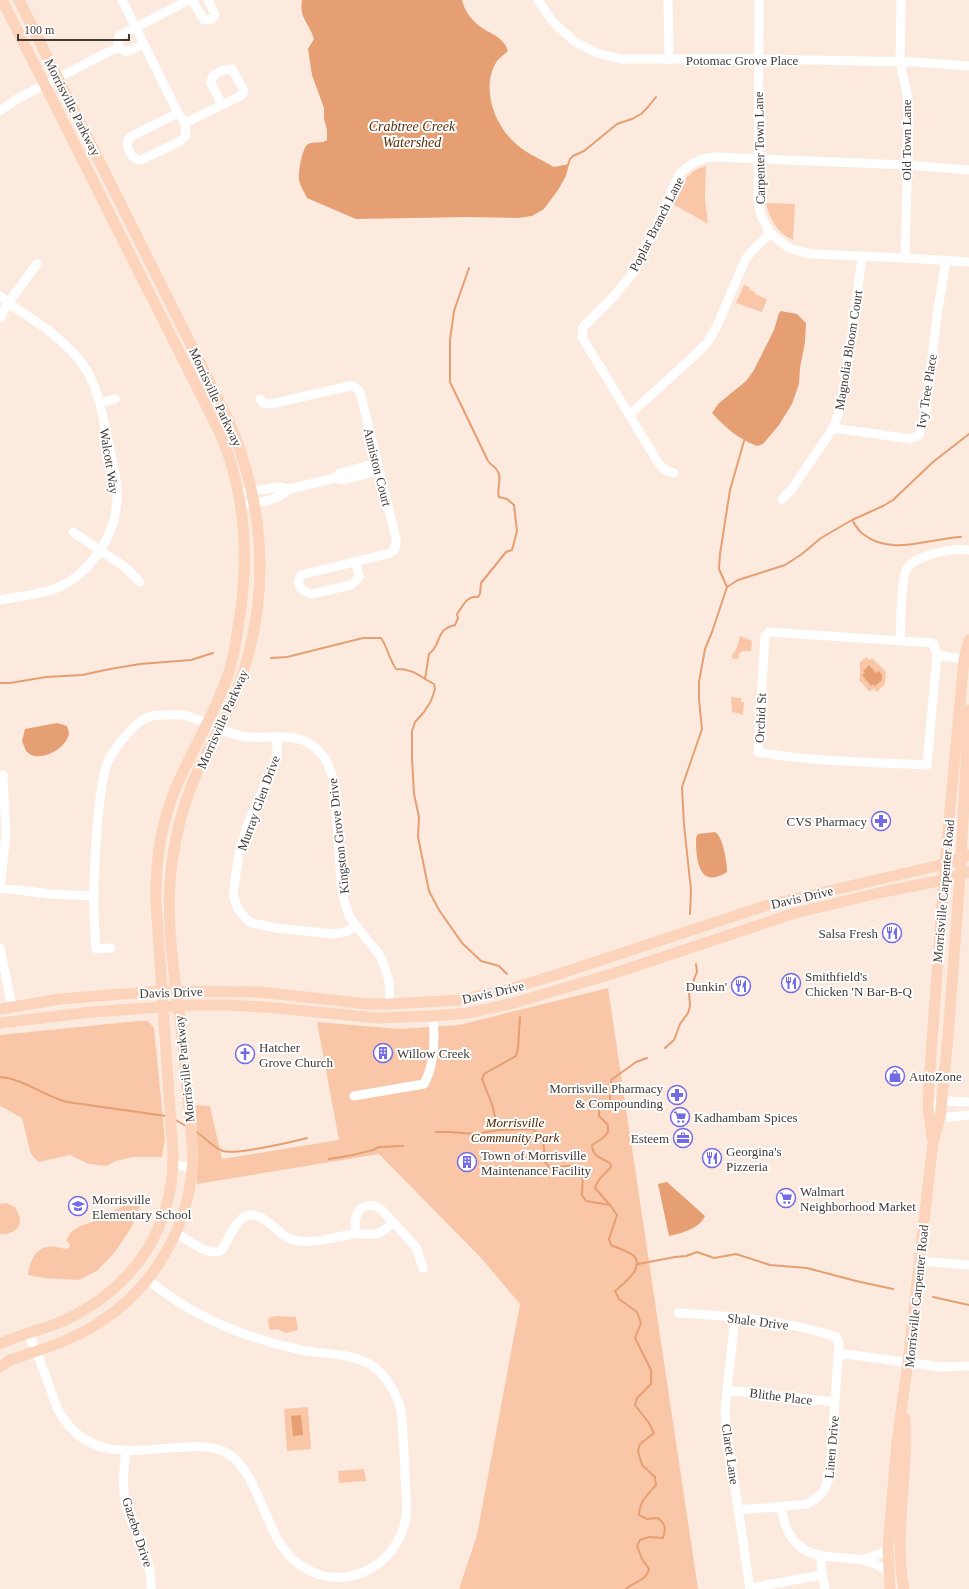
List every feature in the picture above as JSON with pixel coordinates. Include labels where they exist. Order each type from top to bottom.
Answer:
[{"type":"main road","name":"Morrisville Parkway","points":[[0,1344],[61,1322],[86,1310],[115,1288],[134,1267],[154,1238],[165,1211],[171,1190],[173,1165],[172,1130],[162,1006],[156,868],[161,837],[168,809],[177,785],[207,723],[228,674],[242,608],[245,574],[245,554],[239,493],[230,458],[218,429],[2,0]]},
{"type":"main road","name":"Morrisville Parkway","points":[[0,1367],[10,1360],[81,1333],[97,1324],[129,1300],[148,1280],[168,1249],[176,1233],[190,1186],[192,1167],[190,1128],[177,1006],[170,914],[172,863],[183,814],[196,776],[219,729],[246,664],[255,628],[258,608],[260,561],[253,491],[242,454],[228,419],[19,0]]},
{"type":"main road","name":"Morrisville Carpenter Road","points":[[933,1142],[928,1106],[944,864],[964,659],[969,640]]},
{"type":"main road","name":"Morrisville Carpenter Road","points":[[890,1589],[888,1547],[896,1442],[908,1362],[933,1142],[940,1118],[964,874],[969,710]]},
{"type":"main road","name":"Davis Drive","points":[[0,1009],[60,999],[162,991],[260,992],[368,1004],[448,1001],[502,991],[556,975],[768,905],[944,864],[964,857]]},
{"type":"main road","name":"Davis Drive","points":[[0,1023],[162,1006],[225,1005],[265,1007],[378,1018],[468,1013],[514,1003],[618,972],[795,913],[964,874]]},
{"type":"main road","name":"Morrisville Carpenter Road","points":[[903,1402],[906,1442],[900,1537],[904,1589]]},
{"type":"street","points":[[122,0],[178,113],[185,123],[186,136],[183,139],[141,160],[136,160],[127,144],[127,140],[130,137],[178,113]]},
{"type":"street","points":[[118,47],[119,36],[191,0],[204,20],[212,19],[215,14],[208,0]]},
{"type":"street","name":"Potomac Grove Place","points":[[538,0],[558,28],[575,42],[605,56],[621,59],[759,59],[914,62],[969,66]]},
{"type":"street","points":[[668,0],[669,60]]},
{"type":"street","name":"Carpenter Town Lane","points":[[759,0],[757,159],[758,209],[770,233],[789,248],[802,252],[862,257],[969,262]]},
{"type":"street","name":"Old Town Lane","points":[[901,0],[900,62],[907,94],[909,112],[905,258]]},
{"type":"street","points":[[118,47],[126,52],[144,44]]},
{"type":"street","points":[[0,111],[17,99],[118,47]]},
{"type":"street","points":[[185,123],[222,105]]},
{"type":"street","name":"Poplar Branch Lane","points":[[674,473],[666,470],[659,464],[582,337],[583,327],[615,295],[632,274],[661,216],[678,176],[684,169],[701,159],[709,158],[907,165],[969,170]]},
{"type":"street","points":[[629,414],[707,343],[717,326],[745,260],[770,233]]},
{"type":"street","name":"Magnolia Bloom Court","points":[[782,499],[792,489],[833,428],[842,403],[862,257]]},
{"type":"street","name":"Ivy Tree Place","points":[[833,428],[910,439],[919,435],[925,414],[936,323],[946,261]]},
{"type":"street","points":[[0,318],[8,303],[36,264]]},
{"type":"street","name":"Walcott Way","points":[[0,296],[62,342],[76,356],[90,376],[100,403],[117,490],[116,510],[110,532],[101,550],[90,563],[67,582],[48,591],[0,600]]},
{"type":"street","name":"Anniston Court","points":[[260,399],[263,403],[271,404],[349,386],[358,388],[362,398],[396,539],[396,547],[391,553],[356,562]]},
{"type":"street","points":[[100,403],[115,399]]},
{"type":"street","points":[[241,505],[279,497],[289,489],[335,478],[340,473],[378,467]]},
{"type":"street","points":[[239,493],[280,487],[289,489]]},
{"type":"street","points":[[73,532],[125,567],[140,582]]},
{"type":"street","points":[[900,641],[904,580],[907,568],[912,562],[942,551],[963,549],[969,550]]},
{"type":"street","points":[[356,562],[359,577],[356,582],[312,594],[307,593],[299,586],[298,582],[301,575],[356,562]]},
{"type":"street","name":"Orchid St","points":[[769,632],[933,643],[937,655],[927,765],[835,760],[772,755],[758,752],[765,636],[769,632]]},
{"type":"street","points":[[937,655],[964,659]]},
{"type":"street","name":"Kingston Grove Drive","points":[[112,948],[96,949],[93,896],[101,790],[105,770],[112,755],[137,725],[146,718],[152,716],[187,716],[219,729],[247,737],[289,737],[299,739],[308,742],[323,755],[331,771],[334,783],[342,893],[349,916],[378,953],[383,962],[389,981],[390,1004]]},
{"type":"street","name":"Murray Glen Drive","points":[[277,737],[277,757],[247,826],[239,852],[234,895],[238,909],[246,919],[260,926],[333,934],[345,932],[356,926]]},
{"type":"street","points":[[3,775],[6,834],[0,888],[51,894],[93,896]]},
{"type":"street","points":[[0,948],[12,1006]]},
{"type":"street","points":[[354,1096],[424,1084],[429,1076],[434,1056],[433,1016]]},
{"type":"street","points":[[969,1102],[942,1101],[928,1106],[940,1118],[969,1115]]},
{"type":"street","points":[[173,1165],[192,1167]]},
{"type":"street","points":[[355,1234],[355,1221],[359,1210],[368,1206],[379,1208],[416,1247],[423,1268]]},
{"type":"street","points":[[176,1233],[210,1252],[218,1253],[222,1250],[241,1218],[249,1215],[262,1218],[285,1236],[306,1242],[355,1234],[373,1235],[379,1233],[393,1222]]},
{"type":"street","points":[[919,1261],[969,1265]]},
{"type":"street","points":[[28,1333],[37,1351],[59,1410],[73,1430],[84,1439],[96,1445],[114,1450],[203,1446],[229,1454],[246,1472],[282,1546],[299,1565],[308,1570],[328,1577],[343,1578],[354,1576],[373,1567],[389,1554],[400,1537],[404,1527],[406,1506],[401,1410],[398,1399],[383,1375],[374,1367],[360,1360],[347,1356],[303,1350],[265,1342],[226,1328],[198,1315],[148,1280]]},
{"type":"street","name":"Shale Drive","points":[[678,1313],[800,1326],[836,1337]]},
{"type":"street","name":"Claret Lane","points":[[735,1318],[725,1409],[726,1427],[750,1589]]},
{"type":"street","name":"Linen Drive","points":[[739,1510],[807,1504],[820,1495],[828,1484],[839,1343],[836,1337]]},
{"type":"street","points":[[838,1353],[941,1367],[969,1366]]},
{"type":"street","name":"Blithe Place","points":[[727,1390],[834,1402]]},
{"type":"street","name":"Gazebo Drive","points":[[126,1450],[124,1480],[125,1500],[148,1560],[151,1571],[151,1589]]},
{"type":"street","points":[[782,1507],[787,1528],[792,1537],[802,1547],[822,1556],[862,1560],[882,1567],[889,1573]]},
{"type":"street","points":[[862,1560],[882,1553],[888,1547]]},
{"type":"street","points":[[822,1556],[821,1567],[825,1589]]},
{"type":"street","points":[[750,1589],[822,1575]]},
{"type":"green space","points":[[706,166],[705,199],[708,224],[673,204],[681,185],[688,176]]},
{"type":"green space","points":[[766,203],[795,204],[793,240],[783,234],[775,225],[769,215]]},
{"type":"green space","points":[[744,285],[749,287],[749,289],[755,292],[755,294],[767,299],[762,312],[736,303]]},
{"type":"green space","points":[[740,636],[752,641],[751,651],[743,651],[739,654],[737,659],[733,659],[732,656],[737,647]]},
{"type":"green space","points":[[867,657],[869,660],[872,658],[886,672],[885,684],[877,692],[874,688],[870,692],[859,680],[860,662]]},
{"type":"green space","points":[[731,697],[741,698],[741,702],[744,702],[743,715],[732,712]]},
{"type":"green space","name":"Morrisville Community Park","points":[[608,988],[698,1589],[459,1589],[477,1535],[520,1304],[482,1259],[379,1154],[197,1184],[196,1105],[210,1106],[222,1159],[339,1140],[317,1022],[400,1029],[459,1025]]},
{"type":"green space","points":[[148,1021],[154,1028],[165,1139],[162,1157],[133,1157],[116,1161],[106,1166],[89,1164],[70,1155],[38,1162],[31,1154],[22,1118],[0,1106],[0,1035]]},
{"type":"green space","points":[[135,1202],[141,1204],[131,1228],[115,1252],[98,1270],[79,1280],[44,1278],[28,1275],[32,1260],[39,1250],[50,1246],[65,1249],[69,1248],[70,1245],[66,1240],[71,1232],[80,1226]]},
{"type":"green space","points":[[6,1203],[15,1207],[20,1217],[20,1224],[13,1232],[0,1234],[0,1204]]},
{"type":"green space","points":[[270,1317],[296,1317],[298,1330],[286,1333],[277,1329],[271,1330],[269,1328],[268,1319]]},
{"type":"green space","points":[[308,1407],[311,1449],[287,1451],[284,1409]]},
{"type":"green space","points":[[364,1469],[366,1481],[339,1483],[338,1471]]},
{"type":"water","name":"Crabtree Creek Watershed","points":[[302,0],[462,0],[472,19],[481,27],[503,41],[508,51],[497,61],[492,71],[490,81],[491,103],[499,123],[516,144],[532,155],[554,167],[569,164],[566,176],[544,209],[532,216],[518,218],[466,217],[356,219],[307,198],[299,180],[302,155],[308,144],[327,140],[327,130],[324,119],[324,108],[312,75],[308,49],[314,39],[303,16],[301,6]]},
{"type":"water","points":[[781,311],[797,314],[806,323],[799,384],[792,404],[779,425],[763,444],[757,446],[744,440],[733,432],[712,413],[718,404],[746,381],[754,370],[774,330]]},
{"type":"water","points":[[869,665],[876,673],[879,671],[882,675],[882,680],[875,686],[873,684],[871,686],[862,675],[865,673],[863,671]]},
{"type":"water","points":[[57,723],[67,726],[69,733],[65,743],[61,747],[51,753],[39,756],[33,756],[26,751],[22,741],[25,729]]},
{"type":"water","points":[[715,832],[718,834],[722,844],[727,872],[717,877],[710,877],[704,875],[698,863],[696,838],[698,834]]},
{"type":"water","points":[[667,1182],[705,1216],[699,1224],[685,1232],[669,1236],[658,1184]]},
{"type":"water","points":[[301,1415],[303,1435],[293,1436],[291,1416]]},
{"type":"waterway","points":[[568,165],[573,156],[584,151],[617,124],[641,114],[656,97]]},
{"type":"waterway","points":[[469,268],[454,311],[450,340],[450,382],[488,461],[499,473],[499,497],[507,499],[514,505],[517,531],[512,550],[506,552],[481,583],[480,594],[478,597],[468,599],[457,614],[458,618],[455,625],[448,627],[441,633],[436,646],[429,654],[425,679],[434,684],[435,689],[431,701],[415,722],[412,731],[412,758],[414,794],[419,817],[418,837],[429,891],[439,910],[462,943],[481,961],[499,966],[507,974]]},
{"type":"waterway","points":[[690,914],[691,890],[684,825],[682,787],[702,729],[699,682],[705,649],[727,587],[738,580],[785,565],[802,554],[821,538],[852,520],[893,500],[933,462],[969,434]]},
{"type":"waterway","points":[[727,587],[719,569],[720,554],[730,490],[744,441]]},
{"type":"waterway","points":[[852,520],[863,534],[874,541],[886,544],[911,544],[961,537]]},
{"type":"waterway","points":[[271,658],[287,657],[363,638],[381,638],[396,669],[411,671],[425,679]]},
{"type":"waterway","points":[[0,683],[10,683],[46,677],[82,675],[140,664],[191,660],[213,653]]},
{"type":"waterway","points":[[665,1048],[674,1040],[680,1024],[688,1013],[690,1006],[689,992],[697,972],[696,964]]},
{"type":"waterway","points":[[520,1017],[516,1056],[484,1074],[482,1079],[492,1104],[498,1130],[532,1129],[543,1137],[545,1162],[550,1168],[576,1165],[583,1172],[582,1195],[586,1201],[610,1205],[617,1215],[609,1239],[611,1245],[632,1254],[637,1261],[635,1271],[615,1291],[619,1299],[637,1312],[641,1323],[635,1338],[651,1370],[651,1384],[637,1398],[635,1405],[649,1423],[654,1433],[640,1444],[638,1451],[642,1465],[655,1477],[656,1485],[642,1502],[639,1515],[647,1519],[658,1518],[663,1523],[665,1532],[663,1538],[649,1537],[640,1540],[637,1546],[642,1559],[649,1569],[643,1579],[626,1589]]},
{"type":"waterway","points":[[610,1205],[595,1188],[599,1179],[611,1167],[610,1163],[595,1154],[592,1149],[592,1145],[603,1138],[608,1132],[608,1125],[599,1116],[599,1110],[610,1100],[611,1080],[636,1062],[647,1058]]},
{"type":"waterway","points":[[0,1077],[18,1081],[67,1102],[166,1116]]},
{"type":"waterway","points":[[174,1119],[186,1126]]},
{"type":"waterway","points":[[436,1132],[475,1134],[498,1130]]},
{"type":"waterway","points":[[195,1131],[219,1149],[229,1152],[264,1148],[307,1138]]},
{"type":"waterway","points":[[329,1159],[353,1155],[379,1147],[403,1146]]},
{"type":"waterway","points":[[638,1264],[686,1256],[697,1252],[714,1258],[736,1254],[770,1265],[807,1268],[893,1289]]},
{"type":"waterway","points":[[933,1297],[969,1305]]},
{"type":"place","name":"CVS Pharmacy","points":[[881,821]]},
{"type":"place","name":"Salsa Fresh","points":[[892,933]]},
{"type":"place","name":"Smithfield's Chicken 'N Bar-B-Q","points":[[791,983]]},
{"type":"place","name":"Dunkin'","points":[[741,986]]},
{"type":"place","name":"Willow Creek","points":[[383,1053]]},
{"type":"place","name":"Hatcher Grove Church","points":[[245,1054]]},
{"type":"place","name":"AutoZone","points":[[895,1076]]},
{"type":"place","name":"Morrisville Pharmacy & Compounding","points":[[677,1095]]},
{"type":"place","name":"Kadhambam Spices","points":[[680,1117]]},
{"type":"place","name":"Esteem","points":[[683,1138]]},
{"type":"place","name":"Georgina's Pizzeria","points":[[712,1158]]},
{"type":"place","name":"Town of Morrisville Maintenance Facility","points":[[467,1162]]},
{"type":"place","name":"Walmart Neighborhood Market","points":[[786,1198]]},
{"type":"place","name":"Morrisville Elementary School","points":[[78,1206]]}]
